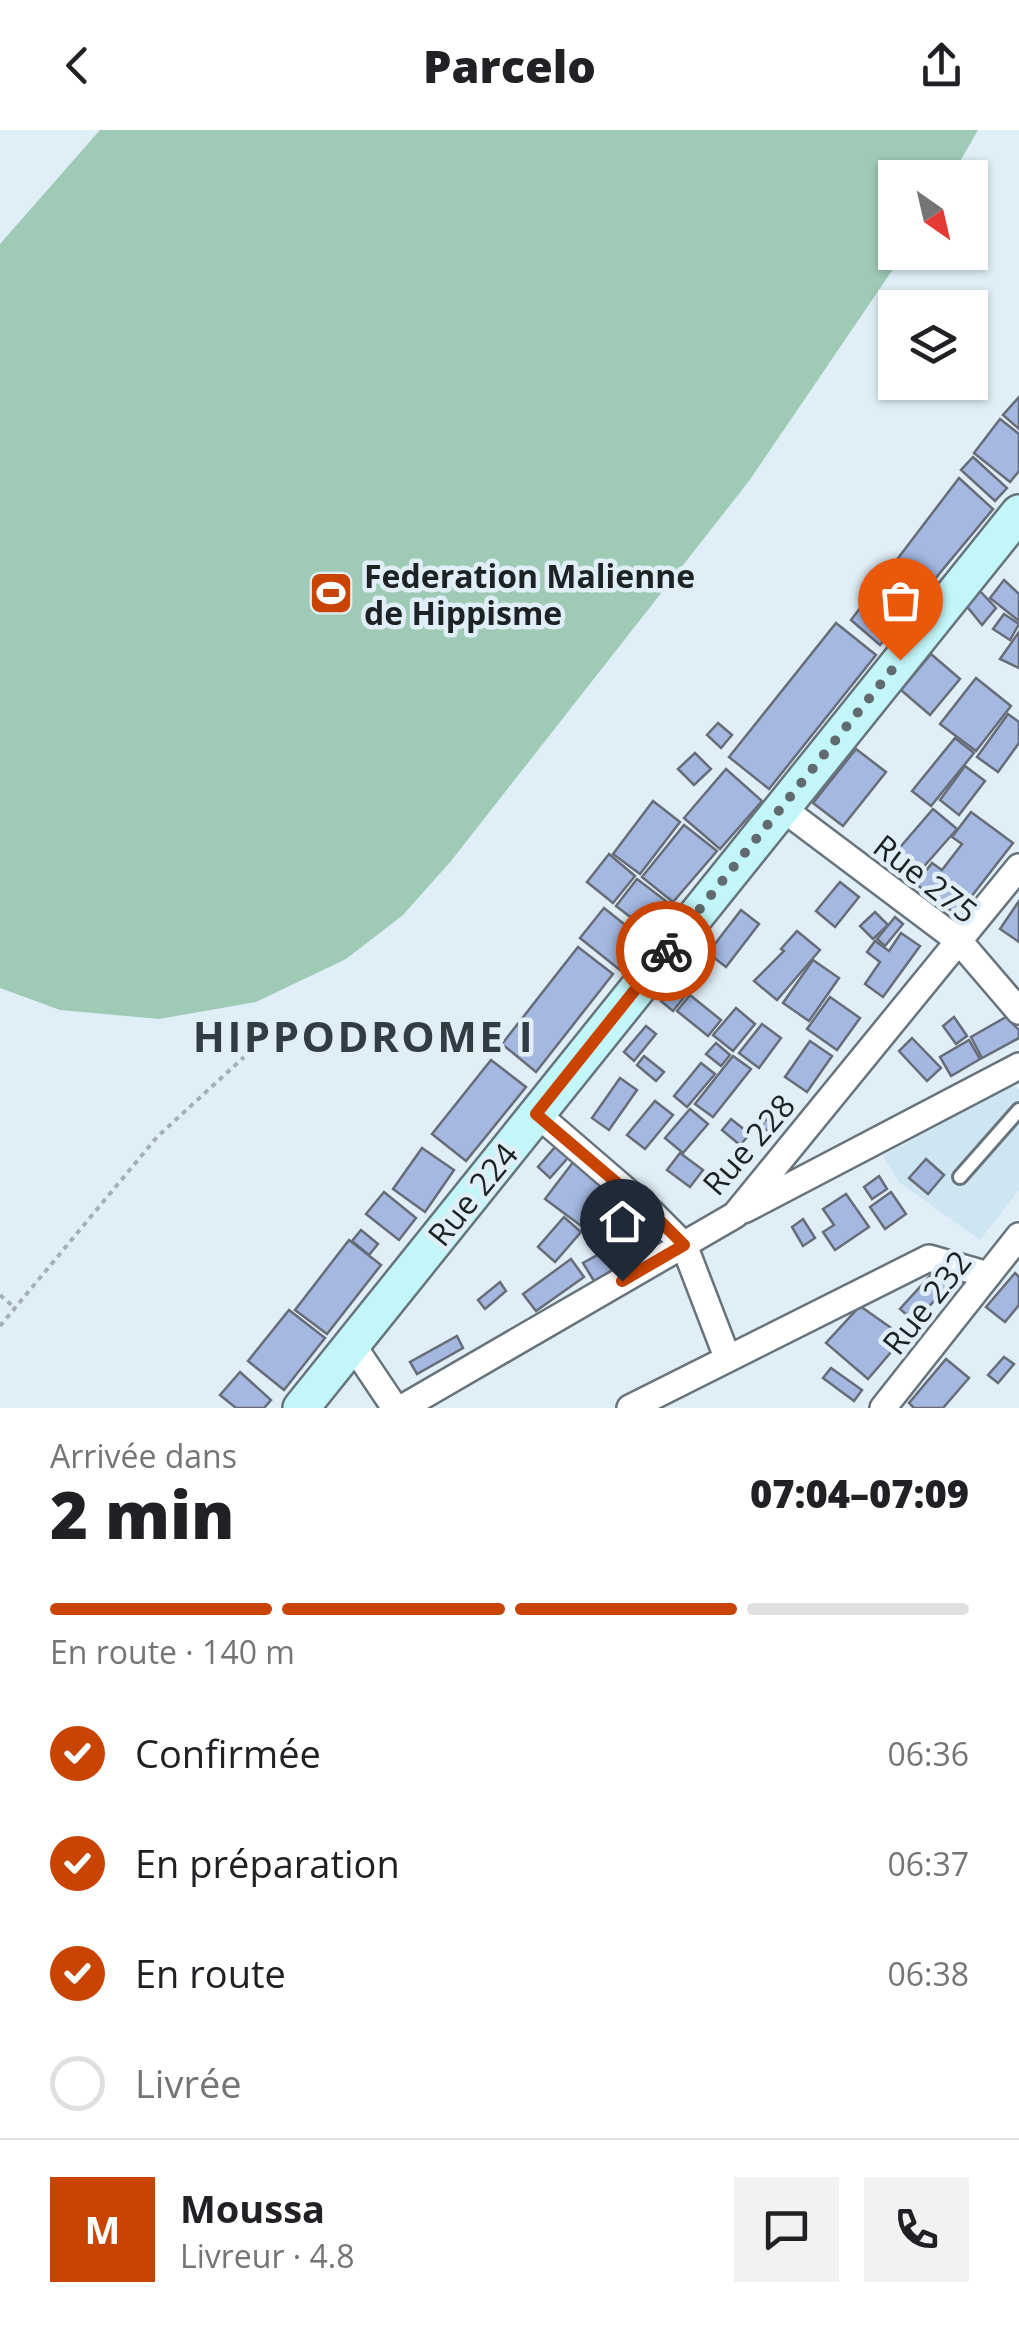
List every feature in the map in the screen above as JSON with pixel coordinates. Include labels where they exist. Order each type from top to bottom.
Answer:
[{"type":"street","name":"Rue 224","points":[[301,1408],[1019,513]]},
{"type":"street","name":"Rue 275","points":[[782,808],[959,941],[1019,1011]]},
{"type":"street","name":"Rue 228","points":[[399,1408],[735,1215],[1019,867]]},
{"type":"street","points":[[735,1215],[1019,1066]]},
{"type":"street","points":[[536,1114],[684,1245],[727,1357]]},
{"type":"street","name":"Rue 232","points":[[883,1408],[1019,1236]]},
{"type":"street","points":[[630,1408],[929,1258],[947,1260],[988,1275]]},
{"type":"street","points":[[352,1344],[399,1408]]},
{"type":"lane","points":[[960,1177],[1019,1110]]},
{"type":"path","points":[[0,1326],[157,1137],[244,1057]]},
{"type":"path","points":[[0,1295],[15,1308]]},
{"type":"shaded area","points":[[1014,1086],[1019,1089],[1019,1190],[980,1240],[899,1182],[883,1156]]},
{"type":"green space","name":"Federation Malienne de Hippisme","points":[[100,130],[978,130],[961,160],[878,160],[878,270],[892,270],[749,481],[451,861],[403,915],[346,959],[256,1002],[159,1019],[60,1010],[0,988],[0,244]]},
{"type":"building","points":[[1019,397],[1019,429],[1003,415]]},
{"type":"building","points":[[1000,419],[1019,434],[1019,471],[1010,482],[974,453]]},
{"type":"building","points":[[973,457],[1007,488],[995,501],[961,470]]},
{"type":"building","points":[[959,478],[993,509],[880,645],[851,620]]},
{"type":"building","points":[[1004,580],[1019,594],[1019,621],[990,598]]},
{"type":"building","points":[[979,590],[996,608],[982,625],[965,604]]},
{"type":"building","points":[[1004,614],[1019,624],[1010,640],[993,629]]},
{"type":"building","points":[[836,623],[876,655],[769,789],[729,757]]},
{"type":"building","points":[[1019,632],[1019,668],[1000,659]]},
{"type":"building","points":[[931,654],[960,679],[930,715],[901,690]]},
{"type":"building","points":[[976,678],[1011,706],[976,751],[940,724]]},
{"type":"building","points":[[1008,714],[1019,722],[1019,743],[998,772],[977,757]]},
{"type":"building","points":[[718,723],[732,735],[721,748],[707,735]]},
{"type":"building","points":[[955,738],[974,753],[931,806],[912,791]]},
{"type":"building","points":[[856,749],[886,772],[843,826],[813,803]]},
{"type":"building","points":[[695,753],[711,769],[694,785],[678,769]]},
{"type":"building","points":[[965,766],[985,781],[959,815],[940,800]]},
{"type":"building","points":[[726,769],[762,801],[720,849],[684,818]]},
{"type":"building","points":[[653,801],[680,822],[640,874],[613,854]]},
{"type":"building","points":[[933,809],[957,829],[912,880],[889,860]]},
{"type":"building","points":[[971,812],[1013,843],[957,915],[916,884],[932,863],[942,870],[962,844],[952,837]]},
{"type":"building","points":[[684,825],[717,851],[673,902],[642,877]]},
{"type":"building","points":[[609,854],[635,876],[613,903],[587,882]]},
{"type":"building","points":[[637,879],[671,905],[650,932],[616,906]]},
{"type":"building","points":[[840,882],[859,897],[835,927],[816,911]]},
{"type":"building","points":[[1019,901],[1019,942],[1000,929]]},
{"type":"building","points":[[604,908],[644,940],[620,970],[580,938]]},
{"type":"building","points":[[741,910],[759,924],[726,967],[708,953]]},
{"type":"building","points":[[875,912],[888,925],[873,939],[860,926]]},
{"type":"building","points":[[895,917],[903,924],[885,946],[877,939]]},
{"type":"building","points":[[797,931],[820,950],[777,1000],[754,981],[784,951],[781,949]]},
{"type":"building","points":[[901,933],[920,946],[883,997],[865,984],[880,962],[867,952],[875,941],[889,951]]},
{"type":"building","points":[[578,947],[613,974],[536,1072],[502,1044]]},
{"type":"building","points":[[813,960],[839,978],[809,1021],[783,1003]]},
{"type":"building","points":[[678,980],[690,990],[673,1011],[661,1001]]},
{"type":"building","points":[[690,995],[721,1020],[708,1036],[677,1011]]},
{"type":"building","points":[[830,997],[860,1018],[837,1050],[807,1029]]},
{"type":"building","points":[[736,1008],[755,1024],[733,1051],[713,1035]]},
{"type":"building","points":[[954,1017],[967,1036],[956,1044],[943,1026]]},
{"type":"building","points":[[1006,1017],[1019,1030],[1019,1038],[982,1058],[971,1037]]},
{"type":"building","points":[[762,1024],[781,1038],[759,1068],[739,1053]]},
{"type":"building","points":[[646,1026],[656,1034],[634,1061],[624,1052]]},
{"type":"building","points":[[912,1038],[941,1068],[927,1081],[899,1051]]},
{"type":"building","points":[[969,1040],[980,1059],[951,1076],[940,1057]]},
{"type":"building","points":[[810,1041],[832,1056],[807,1092],[785,1077]]},
{"type":"building","points":[[716,1043],[730,1055],[721,1066],[706,1054]]},
{"type":"building","points":[[644,1056],[664,1072],[656,1081],[637,1065]]},
{"type":"building","points":[[733,1056],[751,1069],[713,1117],[695,1104]]},
{"type":"building","points":[[491,1060],[526,1087],[466,1161],[432,1134]]},
{"type":"building","points":[[701,1063],[715,1074],[687,1107],[674,1096]]},
{"type":"building","points":[[620,1078],[637,1090],[609,1130],[592,1118]]},
{"type":"building","points":[[655,1101],[673,1115],[645,1149],[627,1135]]},
{"type":"building","points":[[690,1109],[708,1124],[683,1153],[665,1138]]},
{"type":"building","points":[[774,1110],[784,1119],[771,1134],[761,1126]]},
{"type":"building","points":[[731,1119],[750,1134],[740,1145],[722,1130]]},
{"type":"building","points":[[561,1140],[574,1151],[550,1178],[538,1167]]},
{"type":"building","points":[[422,1148],[454,1170],[425,1212],[393,1189]]},
{"type":"building","points":[[680,1153],[703,1170],[690,1187],[667,1170]]},
{"type":"building","points":[[926,1159],[944,1175],[928,1194],[909,1178]]},
{"type":"building","points":[[574,1161],[616,1193],[588,1231],[545,1199]]},
{"type":"building","points":[[879,1176],[887,1189],[872,1199],[864,1187]]},
{"type":"building","points":[[384,1192],[416,1218],[399,1240],[366,1214]]},
{"type":"building","points":[[891,1192],[906,1214],[885,1229],[870,1207]]},
{"type":"building","points":[[846,1194],[869,1227],[835,1250],[823,1232],[834,1225],[823,1209]]},
{"type":"building","points":[[564,1217],[581,1232],[555,1262],[538,1247]]},
{"type":"building","points":[[803,1219],[815,1238],[803,1246],[792,1227]]},
{"type":"building","points":[[653,1224],[663,1242],[594,1281],[583,1263]]},
{"type":"building","points":[[361,1230],[378,1244],[369,1255],[352,1241]]},
{"type":"building","points":[[349,1240],[381,1265],[327,1334],[295,1310]]},
{"type":"building","points":[[571,1259],[584,1277],[536,1311],[523,1294]]},
{"type":"building","points":[[937,1268],[952,1281],[915,1322],[900,1309]]},
{"type":"building","points":[[1015,1273],[1019,1277],[1019,1305],[1005,1322],[986,1307]]},
{"type":"building","points":[[500,1282],[506,1291],[485,1309],[478,1300]]},
{"type":"building","points":[[860,1306],[904,1337],[868,1379],[826,1343]]},
{"type":"building","points":[[289,1310],[325,1338],[284,1390],[248,1361]]},
{"type":"building","points":[[457,1336],[463,1348],[417,1374],[410,1362]]},
{"type":"building","points":[[1004,1357],[1014,1364],[998,1383],[988,1375]]},
{"type":"building","points":[[946,1359],[969,1378],[943,1408],[914,1408],[909,1403]]},
{"type":"building","points":[[831,1368],[862,1390],[854,1401],[823,1378]]},
{"type":"building","points":[[240,1372],[271,1400],[264,1408],[236,1408],[220,1395]]},
{"type":"way so far","points":[[666,951],[900,660]]},
{"type":"place","name":"Federation Malienne de Hippisme","points":[[331,593]]},
{"type":"district","name":"HIPPODROME I","points":[[364,1035]]},
{"type":"route","points":[[622,1281],[684,1245],[536,1114],[666,951]]}]
